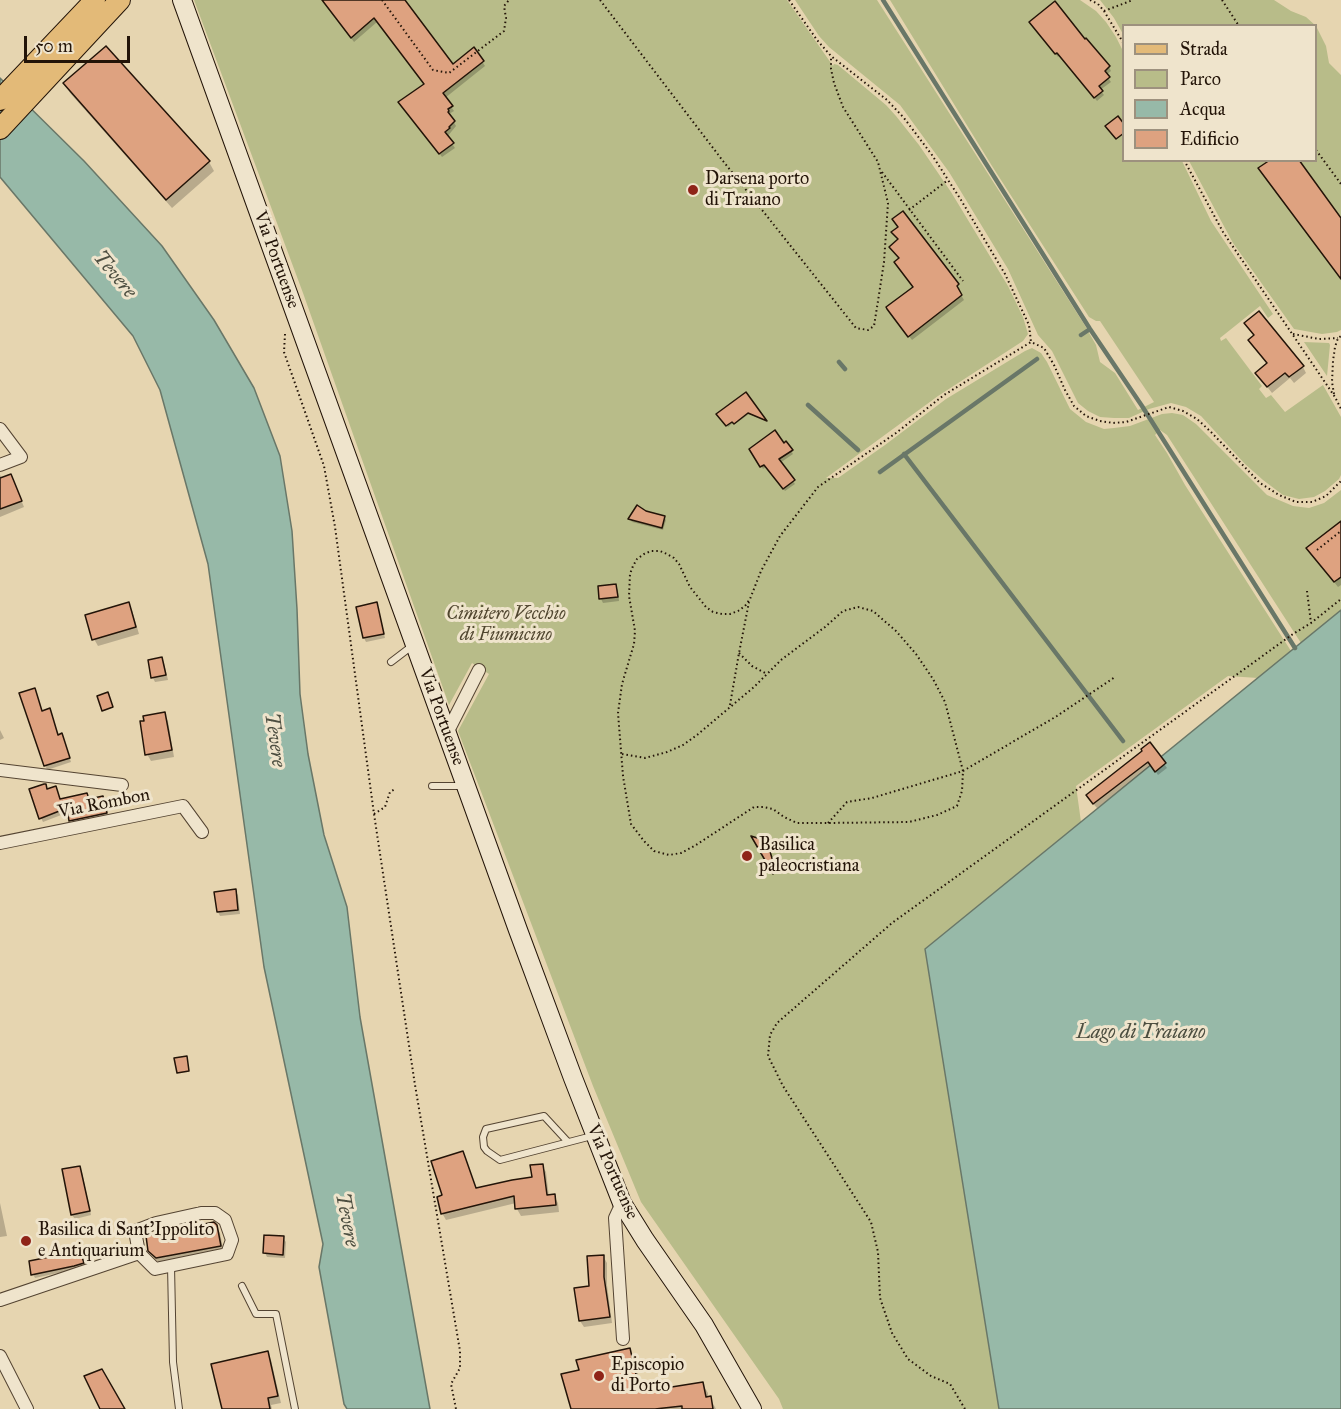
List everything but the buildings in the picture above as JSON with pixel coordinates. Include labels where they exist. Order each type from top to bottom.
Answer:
[{"type":"main road","points":[[0,100],[95,0]]},
{"type":"main road","points":[[0,129],[120,0]]},
{"type":"street","name":"Via Portuense","points":[[182,0],[569,1068],[622,1203],[704,1325],[752,1409]]},
{"type":"street","points":[[0,429],[21,457],[0,465]]},
{"type":"street","points":[[447,733],[479,670]]},
{"type":"street","points":[[0,770],[122,785]]},
{"type":"street","name":"Via Rombon","points":[[0,843],[183,806],[202,832]]},
{"type":"street","points":[[622,1203],[615,1218],[623,1339]]},
{"type":"street","points":[[201,1213],[215,1213],[225,1220],[232,1240],[227,1254],[155,1269],[139,1253],[135,1231],[156,1223],[201,1213]]},
{"type":"street","points":[[0,1300],[139,1253]]},
{"type":"street","points":[[0,1356],[27,1409]]},
{"type":"lane","points":[[391,662],[414,644]]},
{"type":"lane","points":[[432,786],[466,786]]},
{"type":"lane","points":[[568,1142],[544,1116],[486,1129],[483,1137],[484,1147],[500,1160],[596,1136]]},
{"type":"lane","points":[[171,1266],[173,1362],[179,1409]]},
{"type":"lane","points":[[242,1286],[256,1314],[276,1314],[295,1409]]},
{"type":"path","points":[[382,0],[433,70],[449,73],[504,31],[506,18],[504,6],[509,0]]},
{"type":"path","points":[[600,0],[856,328],[868,330],[874,326],[884,262],[888,203],[878,162],[843,107],[834,84],[831,56]]},
{"type":"path","points":[[789,0],[831,56],[887,100],[932,155],[1005,274],[1029,325],[1031,342]]},
{"type":"path","points":[[1090,0],[1104,11],[1122,41]]},
{"type":"path","points":[[1104,11],[1132,0]]},
{"type":"path","points":[[1222,0],[1238,24]]},
{"type":"path","points":[[1317,151],[1341,184]]},
{"type":"path","points":[[1185,162],[1222,232],[1341,409]]},
{"type":"path","points":[[880,170],[963,281]]},
{"type":"path","points":[[909,210],[948,180]]},
{"type":"path","points":[[1292,334],[1319,339],[1339,337],[1333,361],[1332,382],[1335,397]]},
{"type":"path","points":[[285,337],[284,352],[324,466],[335,527],[374,814],[415,1085],[460,1351],[459,1368],[451,1384],[456,1409]]},
{"type":"path","points":[[1031,342],[1044,348],[1048,353],[1074,406],[1086,416],[1113,423],[1141,418],[1168,407],[1183,411],[1197,419],[1210,431],[1260,483],[1296,502],[1312,502],[1326,496],[1341,481]]},
{"type":"path","points":[[730,707],[750,599],[760,571],[780,536],[818,487],[896,433],[944,395],[1031,342]]},
{"type":"path","points":[[1317,550],[1341,531]]},
{"type":"path","points":[[622,754],[645,758],[667,752],[690,740],[781,660],[825,627],[843,610],[858,608],[873,611],[896,631],[916,654],[945,702],[963,771],[962,790],[957,806],[937,815],[909,822],[828,823],[797,823],[773,809],[754,807],[681,853],[669,855],[654,851],[644,841],[631,824],[623,776],[618,713],[622,684],[634,644],[635,631],[629,596],[630,574],[637,559],[651,551],[660,551],[674,558],[690,587],[713,612],[730,614],[745,606],[750,599]]},
{"type":"path","points":[[1307,591],[1311,623]]},
{"type":"path","points":[[965,1409],[950,1384],[931,1376],[908,1359],[892,1333],[880,1298],[878,1252],[871,1222],[783,1086],[768,1056],[770,1035],[777,1023],[892,923],[1311,623],[1341,599]]},
{"type":"path","points":[[739,653],[752,666],[766,674]]},
{"type":"path","points":[[828,823],[847,802],[872,798],[963,771],[1057,716],[1115,677]]},
{"type":"path","points":[[374,814],[385,807],[390,792],[395,789]]},
{"type":"green space","name":"Cimitero Vecchio di Fiumicino","points":[[194,0],[787,0],[833,66],[838,65],[886,105],[919,145],[951,192],[1008,286],[1023,317],[1028,334],[1023,341],[938,396],[826,478],[838,478],[946,399],[1032,348],[1041,353],[1047,362],[1070,409],[1086,422],[1104,429],[1130,426],[1162,414],[1183,415],[1196,424],[1267,495],[1293,506],[1309,508],[1324,503],[1341,490],[1341,610],[1301,643],[1167,435],[1160,430],[1155,435],[1291,651],[1258,678],[1228,676],[1076,786],[1081,822],[925,949],[999,1409],[783,1409],[779,1399],[641,1202],[593,1086],[458,731],[489,674],[472,663],[449,705],[303,293]]},
{"type":"green space","points":[[795,0],[877,0],[1084,324],[1096,345],[1100,362],[1115,373],[1138,410],[1154,402],[1100,321],[1089,317],[992,166],[890,0],[1080,0],[1096,11],[1106,22],[1122,49],[1122,162],[1182,162],[1211,221],[1273,314],[1268,318],[1260,306],[1220,338],[1221,341],[1226,338],[1262,386],[1259,389],[1266,398],[1271,395],[1285,412],[1323,385],[1341,417],[1341,475],[1339,479],[1314,497],[1299,499],[1283,495],[1245,464],[1201,416],[1186,407],[1171,403],[1129,418],[1114,418],[1100,417],[1078,403],[1052,351],[1038,335],[1008,269],[949,172],[900,105],[829,47]]},
{"type":"green space","points":[[1100,0],[1274,0],[1306,17],[1314,24],[1122,24],[1122,32]]},
{"type":"green space","points":[[1317,28],[1326,46],[1329,63],[1341,75],[1341,330],[1322,334],[1294,329],[1233,243],[1190,162],[1317,162]]},
{"type":"green space","points":[[1304,342],[1329,343],[1327,376]]},
{"type":"water","name":"Tevere","points":[[0,78],[84,161],[162,246],[214,320],[254,388],[280,456],[292,531],[300,694],[308,754],[324,835],[347,907],[360,1017],[430,1409],[347,1409],[344,1404],[319,1267],[323,1244],[264,967],[208,564],[160,390],[133,336],[0,177]]},
{"type":"water","name":"Lago di Traiano","points":[[1341,610],[1341,1409],[999,1409],[925,949]]},
{"type":"waterway","points":[[883,0],[1090,329],[1142,406],[1295,648]]},
{"type":"waterway","points":[[1081,335],[1090,329]]},
{"type":"waterway","points":[[880,472],[1037,359]]},
{"type":"waterway","points":[[839,362],[845,369]]},
{"type":"waterway","points":[[808,405],[858,450]]},
{"type":"waterway","points":[[904,454],[1123,741]]},
{"type":"place","name":"Darsena porto di Traiano","points":[[693,190]]},
{"type":"place","name":"Basilica paleocristiana","points":[[747,856]]},
{"type":"place","name":"Basilica di Sant'Ippolito e Antiquarium","points":[[26,1241]]},
{"type":"place","name":"Episcopio di Porto","points":[[599,1376]]}]
